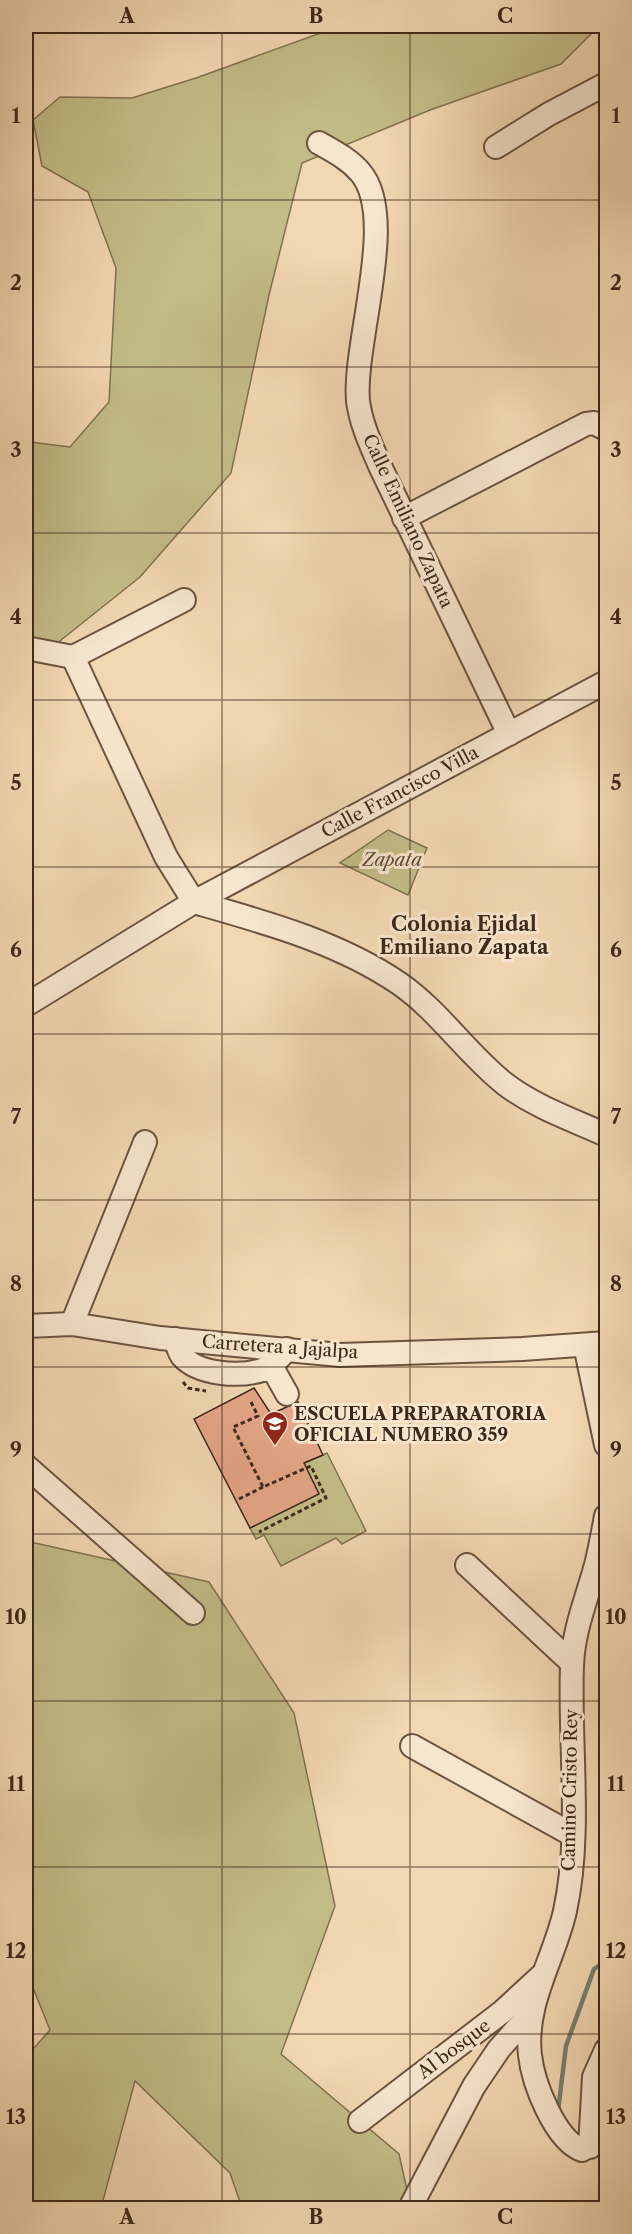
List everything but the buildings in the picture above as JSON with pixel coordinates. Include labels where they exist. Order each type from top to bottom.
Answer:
[{"type":"street","points":[[496,147],[549,114],[606,84]]},
{"type":"street","name":"Calle Emiliano Zapata","points":[[319,143],[360,172],[370,188],[375,206],[372,266],[359,368],[358,401],[363,426],[404,518],[509,734]]},
{"type":"street","points":[[404,518],[586,424],[594,423],[606,429]]},
{"type":"street","points":[[26,648],[73,657],[184,600]]},
{"type":"street","points":[[73,657],[166,857],[194,902],[285,928],[352,958],[400,984],[454,1032],[506,1084],[539,1104],[606,1135]]},
{"type":"street","name":"Calle Francisco Villa","points":[[26,1005],[194,902],[606,682]]},
{"type":"street","points":[[72,1324],[145,1142]]},
{"type":"street","name":"Carretera a Jajalpa","points":[[26,1326],[72,1324],[178,1348],[287,1349],[340,1355],[596,1344]]},
{"type":"street","points":[[596,1344],[606,1445]]},
{"type":"street","points":[[178,1348],[198,1366],[221,1372],[241,1374],[273,1369],[287,1394]]},
{"type":"street","points":[[178,1348],[195,1379]]},
{"type":"street","points":[[264,1370],[287,1349]]},
{"type":"street","points":[[26,1466],[193,1613]]},
{"type":"street","name":"Camino Cristo Rey","points":[[590,2147],[582,2150],[573,2147],[563,2138],[550,2113],[530,2056],[530,2014],[565,1910],[573,1835],[572,1664],[577,1628],[606,1516]]},
{"type":"street","points":[[467,1565],[572,1664]]},
{"type":"street","points":[[412,1746],[573,1835]]},
{"type":"street","name":"Al bosque","points":[[360,2121],[502,2012],[544,1973]]},
{"type":"street","points":[[410,2208],[474,2086],[500,2049],[530,2014]]},
{"type":"street","points":[[590,2147],[594,2077],[606,2050]]},
{"type":"street","points":[[590,2147],[598,2139],[606,2122]]},
{"type":"path","points":[[251,1402],[258,1416],[233,1426],[263,1487]]},
{"type":"path","points":[[239,1499],[311,1466],[326,1498],[259,1532]]},
{"type":"green space","points":[[340,26],[599,26],[561,64],[430,110],[302,163],[269,295],[231,473],[140,577],[26,668],[26,435],[30,442],[70,447],[109,402],[116,268],[88,192],[42,166],[33,120],[60,97],[132,98],[196,78]]},
{"type":"green space","name":"Zapata","points":[[388,830],[427,848],[408,895],[340,863]]},
{"type":"green space","points":[[327,1453],[366,1531],[342,1544],[336,1538],[281,1566],[264,1535],[256,1539],[250,1528],[319,1494],[309,1474],[233,1495]]},
{"type":"green space","points":[[26,1541],[209,1582],[294,1713],[335,1906],[281,2054],[399,2154],[411,2208],[242,2208],[230,2173],[135,2081],[101,2208],[30,2208],[26,2201],[26,2124],[31,2113],[26,2112],[26,2057],[50,2030],[26,1970]]},
{"type":"waterway","points":[[558,2111],[566,2046],[594,1969],[606,1961]]},
{"type":"place","name":"ESCUELA PREPARATORIA OFICIAL NUMERO 359","points":[[275,1447]]},
{"type":"district","name":"Colonia Ejidal Emiliano Zapata","points":[[464,936]]}]
